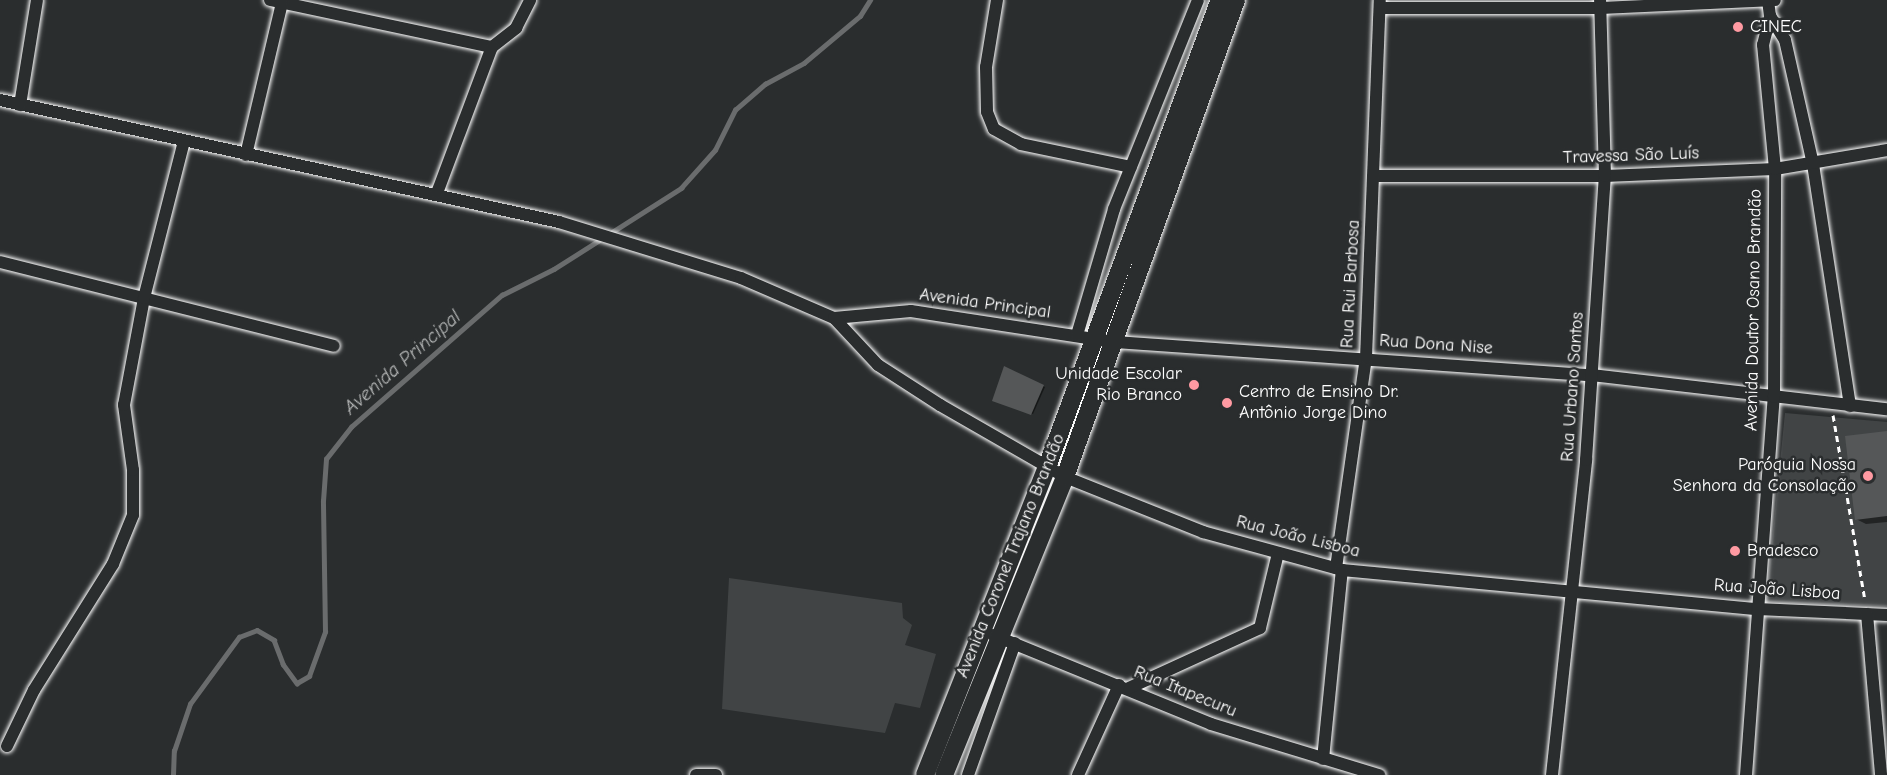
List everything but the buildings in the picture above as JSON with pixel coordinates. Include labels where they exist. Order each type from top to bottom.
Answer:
[{"type":"main road","name":"Avenida Coronel Trajano Brandão","points":[[925,775],[1047,467],[1086,337],[1220,0]]},
{"type":"main road","name":"Avenida Coronel Trajano Brandão","points":[[944,775],[1008,640],[1236,0]]},
{"type":"street","points":[[20,105],[38,0]]},
{"type":"street","points":[[437,193],[492,47],[516,28],[530,0]]},
{"type":"street","points":[[997,0],[986,67],[987,112],[994,129],[1021,144],[1131,166]]},
{"type":"street","name":"Avenida Coronel Trajano Brandão","points":[[1086,337],[1114,209],[1198,0]]},
{"type":"street","points":[[1380,4],[1770,1],[1770,16],[1785,40],[1813,164],[1850,406]]},
{"type":"street","points":[[246,155],[276,2],[492,47]]},
{"type":"street","name":"Rua Rui Barbosa","points":[[1323,759],[1339,569],[1365,358],[1375,176],[1380,4]]},
{"type":"street","name":"Rua Urbano Santos","points":[[1552,775],[1569,589],[1581,506],[1605,176],[1600,4]]},
{"type":"street","name":"Avenida Doutor Osano Brandão","points":[[1746,775],[1774,397],[1775,170],[1763,45],[1770,16]]},
{"type":"street","name":"Avenida Principal","points":[[0,100],[246,155],[437,193],[617,238],[768,288],[834,318],[911,311],[1086,337]]},
{"type":"street","points":[[7,746],[34,690],[113,564],[133,515],[133,470],[124,405],[144,298],[184,141]]},
{"type":"street","name":"Travessa São Luís","points":[[1375,176],[1605,176],[1775,170],[1887,150]]},
{"type":"street","points":[[0,262],[334,346]]},
{"type":"street","name":"Rua João Lisboa","points":[[834,318],[878,365],[1047,467],[1065,477],[1203,532],[1339,569],[1569,589],[1757,609],[1887,615]]},
{"type":"street","name":"Rua Dona Nise","points":[[1086,337],[1113,342],[1592,375],[1831,405],[1887,409]]},
{"type":"street","points":[[1078,775],[1124,687],[1260,628],[1278,553]]},
{"type":"street","points":[[1867,614],[1883,769]]},
{"type":"street","name":"Rua Itapecuru","points":[[980,632],[1008,640],[1211,724],[1379,775]]},
{"type":"street","points":[[968,775],[1008,640]]},
{"type":"street","points":[[696,775],[716,775]]},
{"type":"path","points":[[1831,405],[1867,614]]},
{"type":"shaded area","points":[[1785,413],[1887,422],[1887,606],[1766,602]]},
{"type":"shaded area","points":[[729,578],[902,603],[903,618],[912,625],[905,645],[936,654],[920,708],[895,703],[885,733],[722,709]]},
{"type":"waterway","name":"Avenida Principal","points":[[173,775],[174,751],[190,704],[239,637],[257,630],[274,640],[283,664],[297,683],[309,676],[325,632],[323,501],[326,459],[351,427],[502,295],[554,269],[681,188],[715,150],[735,110],[765,84],[804,63],[860,16],[870,0]]},
{"type":"place","name":"CINEC","points":[[1738,27]]},
{"type":"place","name":"Unidade Escolar Rio Branco","points":[[1194,385]]},
{"type":"place","name":"Centro de Ensino Dr. Antônio Jorge Dino","points":[[1227,403]]},
{"type":"place","name":"Paróquia Nossa Senhora da Consolação","points":[[1868,476]]},
{"type":"place","name":"Bradesco","points":[[1735,551]]}]
